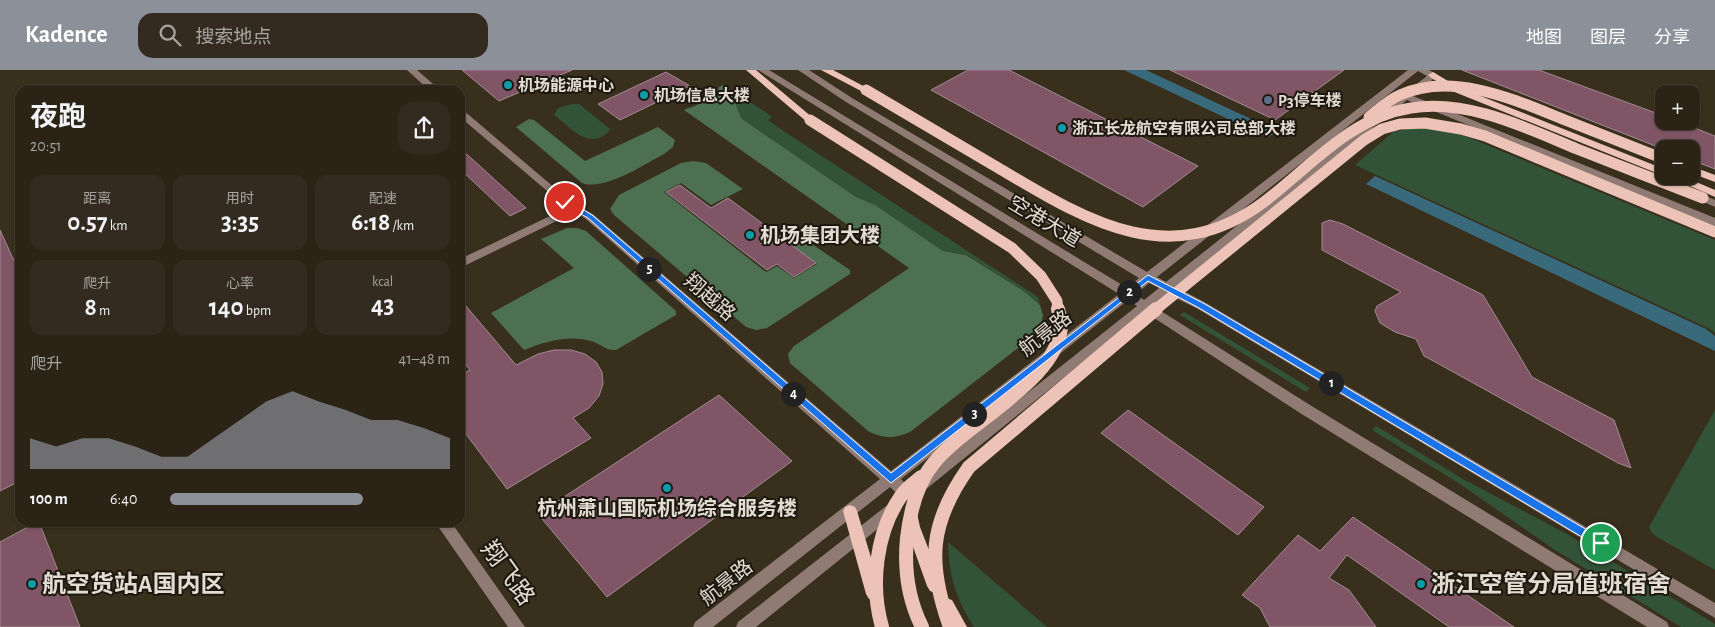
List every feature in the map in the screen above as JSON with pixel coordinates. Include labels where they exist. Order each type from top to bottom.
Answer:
[{"type":"main road","points":[[751,70],[810,120],[1012,248],[1031,264],[1047,283],[1058,302],[1062,320],[1059,339],[1049,360],[1022,389],[944,452],[901,496],[890,516],[884,534],[876,576],[878,617],[882,627]]},
{"type":"main road","points":[[826,70],[866,90],[1052,199],[1089,218],[1141,234],[1166,238],[1211,232],[1230,225],[1253,210],[1385,104],[1410,91],[1425,88],[1457,87],[1477,90],[1518,102],[1655,155]]},
{"type":"main road","points":[[1433,75],[1655,162]]},
{"type":"main road","points":[[1433,75],[1455,89],[1655,169]]},
{"type":"main road","points":[[1352,130],[1374,119],[1411,108],[1435,107],[1481,112],[1703,198]]},
{"type":"main road","points":[[950,627],[941,606],[935,576],[935,549],[937,527],[942,507],[955,484],[969,468],[1121,338],[1364,140],[1386,127],[1400,124],[1430,123],[1464,128],[1715,232]]},
{"type":"main road","points":[[1700,173],[1715,179]]},
{"type":"main road","points":[[1700,180],[1715,186]]},
{"type":"main road","points":[[1694,185],[1715,194]]},
{"type":"main road","points":[[922,627],[908,588],[905,556],[909,524],[915,499],[928,470]]},
{"type":"main road","points":[[909,495],[913,527],[933,582],[960,627]]},
{"type":"main road","points":[[850,510],[873,591],[889,627]]},
{"type":"street","points":[[412,70],[429,85]]},
{"type":"street","name":"空港大道","points":[[762,70],[1128,294],[1175,327],[1305,409],[1661,627]]},
{"type":"street","name":"空港大道","points":[[803,70],[849,100],[1148,278],[1168,287],[1715,611]]},
{"type":"street","name":"航景路","points":[[701,627],[1414,70]]},
{"type":"street","points":[[1421,70],[1433,75]]},
{"type":"street","name":"航景路","points":[[744,627],[1433,75]]},
{"type":"street","points":[[1384,93],[1407,96],[1715,222]]},
{"type":"street","points":[[1384,93],[1396,104],[1482,126]]},
{"type":"street","name":"翔越路","points":[[465,116],[554,193],[590,217],[909,495]]},
{"type":"street","points":[[1703,198],[1715,203]]},
{"type":"street","points":[[465,262],[575,208]]},
{"type":"street","name":"翔飞路","points":[[446,527],[517,627]]},
{"type":"green space","points":[[723,85],[733,96],[742,119],[856,197],[875,205],[943,251],[966,255],[1025,292],[1040,305],[1043,315],[1040,331],[910,432],[889,437],[879,436],[868,431],[790,363],[788,354],[794,346],[909,268],[684,110],[709,99]]},
{"type":"green space","points":[[729,89],[767,113],[772,117],[768,120],[788,134],[1038,297],[1040,305],[1025,292],[967,255],[943,251],[875,205],[856,197],[742,119]]},
{"type":"green space","points":[[579,104],[610,129],[608,132],[594,139],[587,138],[573,131],[554,115],[558,108]]},
{"type":"green space","points":[[529,119],[534,120],[585,161],[658,127],[675,140],[673,147],[664,154],[624,176],[591,185],[582,183],[516,127]]},
{"type":"green space","points":[[1412,128],[1433,128],[1458,133],[1715,240],[1715,333],[1708,328],[1355,165],[1393,132]]},
{"type":"green space","points":[[693,161],[706,163],[743,189],[711,205],[681,183],[664,192],[766,272],[777,266],[794,278],[817,264],[792,245],[803,238],[850,270],[850,274],[767,328],[756,330],[746,327],[614,215],[610,209],[619,195],[681,163]]},
{"type":"green space","points":[[567,228],[577,228],[586,231],[676,311],[676,315],[616,350],[607,349],[594,342],[567,339],[550,341],[524,350],[491,313],[574,268],[541,239]]},
{"type":"green space","points":[[1184,312],[1310,388],[1306,392],[1180,315]]},
{"type":"green space","points":[[1715,410],[1715,570],[1657,537],[1651,532],[1649,527]]},
{"type":"green space","points":[[1376,426],[1463,479],[1567,534],[1715,624],[1715,627],[1681,627],[1555,550],[1460,484],[1372,430]]},
{"type":"green space","points":[[948,542],[1047,627],[974,627],[958,597],[950,566]]},
{"type":"water","points":[[1124,70],[1146,70],[1277,131],[1269,137],[1264,136]]},
{"type":"water","points":[[1375,176],[1706,329],[1715,336],[1715,351],[1366,184]]},
{"type":"building","name":"机场能源中心","points":[[462,70],[572,70],[499,101]]},
{"type":"building","name":"浙江长龙航空有限公司总部大楼","points":[[968,70],[1009,70],[1198,166],[1143,207],[931,90]]},
{"type":"building","name":"P3停车楼","points":[[1170,70],[1344,70],[1275,120]]},
{"type":"building","points":[[1462,70],[1539,70],[1655,113],[1655,130],[1700,130],[1715,136],[1715,169],[1700,163],[1700,140],[1655,140],[1655,146]]},
{"type":"building","name":"机场信息大楼","points":[[666,72],[690,86],[620,120],[598,104]]},
{"type":"building","points":[[465,153],[526,208],[510,216],[465,174]]},
{"type":"building","name":"机场集团大楼","points":[[680,185],[711,208],[728,198],[816,263],[794,277],[777,264],[767,270],[666,192]]},
{"type":"building","points":[[1330,220],[1343,224],[1483,295],[1532,377],[1614,420],[1631,468],[1618,463],[1424,356],[1416,339],[1395,332],[1380,323],[1375,311],[1377,306],[1401,292],[1322,250],[1322,223]]},
{"type":"building","points":[[0,230],[15,263],[15,484],[0,491]]},
{"type":"building","points":[[465,305],[516,365],[538,354],[554,350],[571,350],[585,354],[596,362],[602,372],[603,384],[599,396],[589,408],[573,418],[591,438],[507,489],[465,433],[465,372],[470,370],[465,364]]},
{"type":"building","name":"杭州萧山国际机场综合服务楼","points":[[719,395],[792,461],[607,597],[538,514]]},
{"type":"building","points":[[1128,410],[1264,507],[1238,535],[1101,433]]},
{"type":"building","points":[[1353,517],[1514,627],[1449,627],[1347,555],[1329,578],[1349,590],[1376,627],[1270,627],[1260,608],[1242,595],[1298,535],[1320,551]]},
{"type":"building","name":"航空货站A国内区","points":[[28,527],[41,527],[80,627],[0,627],[0,542]]},
{"type":"place","name":"机场能源中心","points":[[508,85]]},
{"type":"place","name":"机场信息大楼","points":[[644,95]]},
{"type":"place","name":"P3停车楼","points":[[1268,100]]},
{"type":"place","name":"浙江长龙航空有限公司总部大楼","points":[[1062,128]]},
{"type":"place","name":"机场集团大楼","points":[[750,235]]},
{"type":"place","name":"杭州萧山国际机场综合服务楼","points":[[667,488]]},
{"type":"place","name":"航空货站A国内区","points":[[32,584]]},
{"type":"place","name":"浙江空管分局值班宿舍","points":[[1421,584]]},
{"type":"route","points":[[565,202],[590,217],[891,479],[1148,278],[1202,306],[1601,543]]}]
